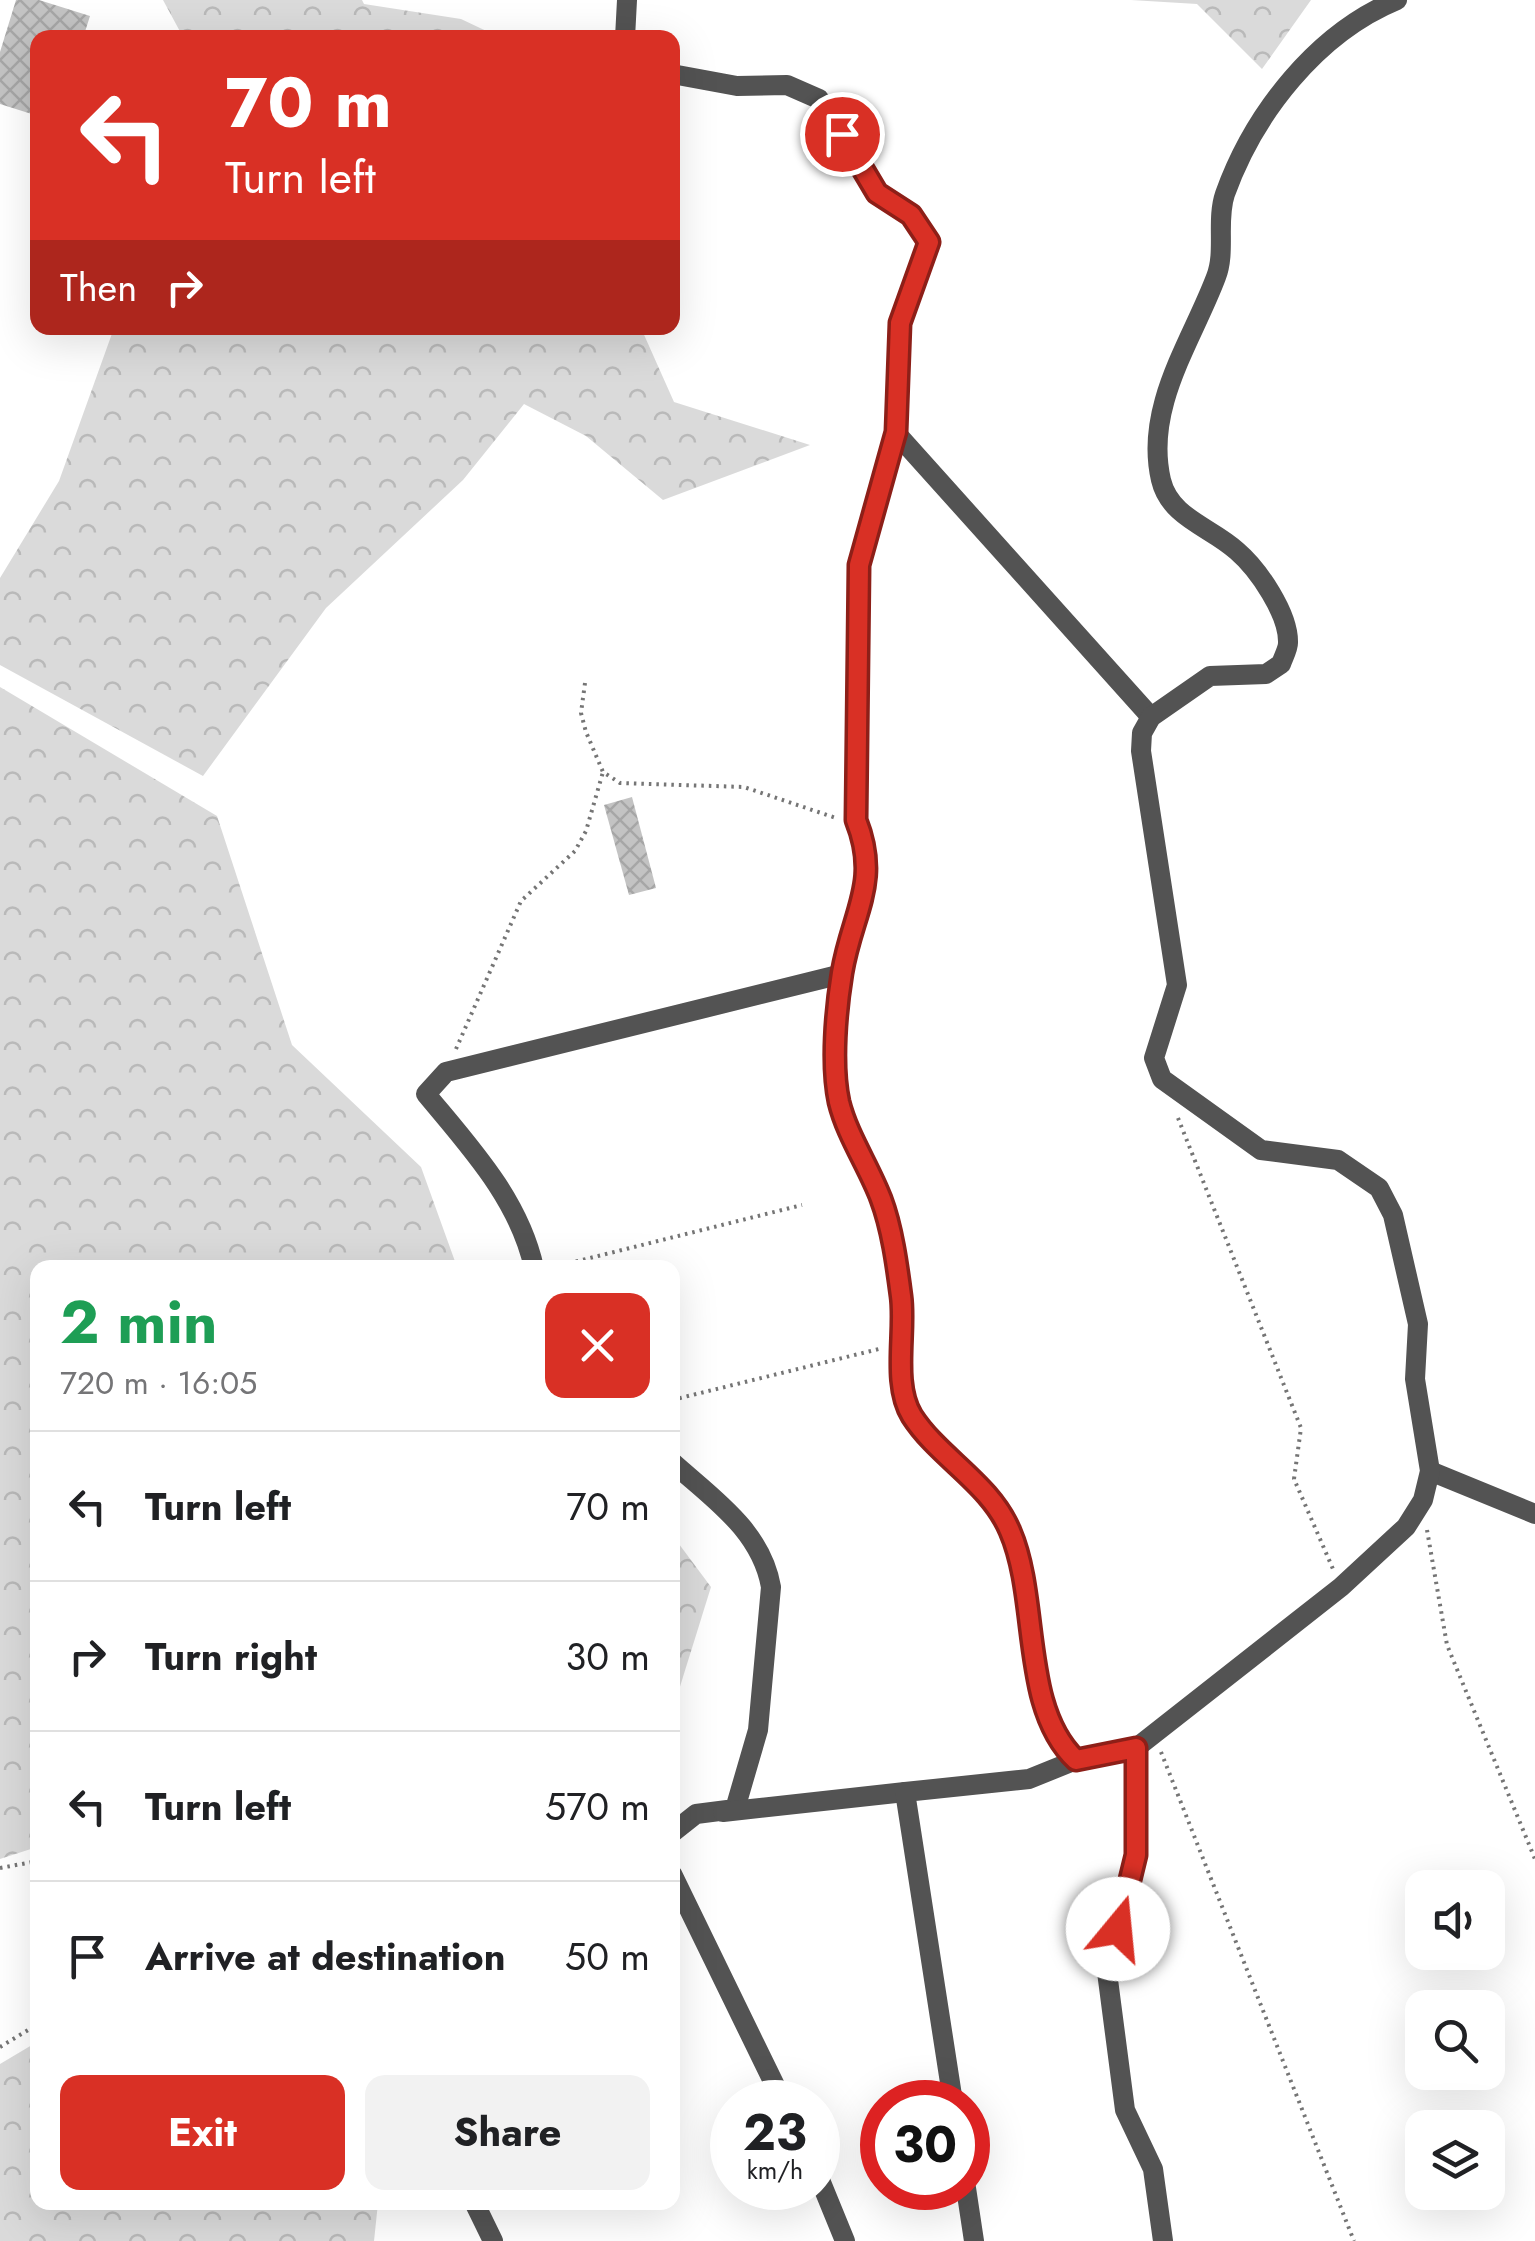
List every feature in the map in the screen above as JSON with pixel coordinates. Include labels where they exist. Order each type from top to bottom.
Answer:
[{"type":"street","points":[[625,30],[627,0]]},
{"type":"street","points":[[696,1814],[1029,1779],[1076,1760],[1136,1748],[1155,1738],[1341,1587],[1406,1527],[1423,1500],[1430,1471],[1414,1379],[1418,1324],[1393,1215],[1379,1188],[1338,1160],[1261,1150],[1162,1079],[1154,1058],[1177,984],[1141,751],[1142,733],[1150,717],[1210,676],[1266,674],[1281,664],[1288,642],[1279,608],[1238,551],[1181,514],[1161,481],[1163,403],[1185,342],[1218,274],[1224,197],[1274,100],[1299,71],[1365,14],[1397,0]]},
{"type":"street","points":[[680,75],[737,86],[787,85],[820,98],[877,193],[911,215],[929,242],[900,323],[896,432],[859,565],[856,820],[866,845],[869,872],[842,974],[839,1102],[882,1202],[902,1299],[902,1343],[911,1414],[980,1486],[1010,1529],[1022,1569],[1044,1706],[1059,1744],[1076,1760]]},
{"type":"street","points":[[896,432],[1150,717]]},
{"type":"street","points":[[532,1260],[492,1174],[426,1094],[446,1072],[842,974]]},
{"type":"street","points":[[680,1469],[752,1535],[767,1564],[771,1586],[758,1730],[735,1809],[696,1814],[680,1827]]},
{"type":"street","points":[[1430,1471],[1535,1514]]},
{"type":"street","points":[[1136,1748],[1136,1855],[1107,1972],[1125,2110],[1153,2169],[1163,2241]]},
{"type":"street","points":[[905,1792],[949,2080]]},
{"type":"street","points":[[680,1890],[772,2080]]},
{"type":"street","points":[[478,2210],[493,2241]]},
{"type":"street","points":[[832,2210],[845,2241]]},
{"type":"street","points":[[969,2210],[974,2241]]},
{"type":"path","points":[[446,1072],[521,901],[575,850],[586,831],[603,772],[582,713],[585,683]]},
{"type":"path","points":[[603,772],[620,783],[744,787],[824,816],[856,820]]},
{"type":"path","points":[[1178,1118],[1301,1428],[1294,1478],[1341,1587]]},
{"type":"path","points":[[582,1260],[802,1205]]},
{"type":"path","points":[[680,1398],[902,1343]]},
{"type":"path","points":[[1423,1500],[1438,1613],[1447,1645],[1535,1860]]},
{"type":"path","points":[[1155,1738],[1354,2241]]},
{"type":"path","points":[[0,1868],[30,1862]]},
{"type":"path","points":[[0,2047],[30,2029]]},
{"type":"green space","points":[[163,0],[362,0],[364,4],[461,19],[484,30],[179,30]]},
{"type":"green space","points":[[1131,0],[1311,0],[1262,69],[1197,4]]},
{"type":"green space","points":[[111,335],[644,335],[674,402],[810,445],[663,500],[586,436],[524,404],[463,480],[326,608],[203,776],[0,665],[0,578],[59,481]]},
{"type":"green space","points":[[0,687],[217,816],[292,1045],[421,1167],[454,1260],[30,1260],[30,1849],[0,1859]]},
{"type":"green space","points":[[680,1545],[711,1587],[680,1687]]},
{"type":"green space","points":[[30,2046],[30,2210],[377,2210],[374,2241],[0,2241],[0,2064]]},
{"type":"building","points":[[16,0],[39,0],[90,16],[86,30],[30,30],[30,113],[0,104],[0,52]]},
{"type":"building","points":[[632,797],[656,888],[629,895],[604,805]]},
{"type":"route","points":[[842,134],[877,193],[911,215],[929,242],[900,323],[896,432],[859,565],[856,820],[866,845],[869,872],[842,974],[839,1102],[882,1202],[902,1299],[903,1367],[911,1414],[980,1486],[1010,1529],[1022,1569],[1044,1706],[1059,1744],[1076,1760],[1136,1748],[1136,1855],[1131,1889],[1118,1929]]}]
